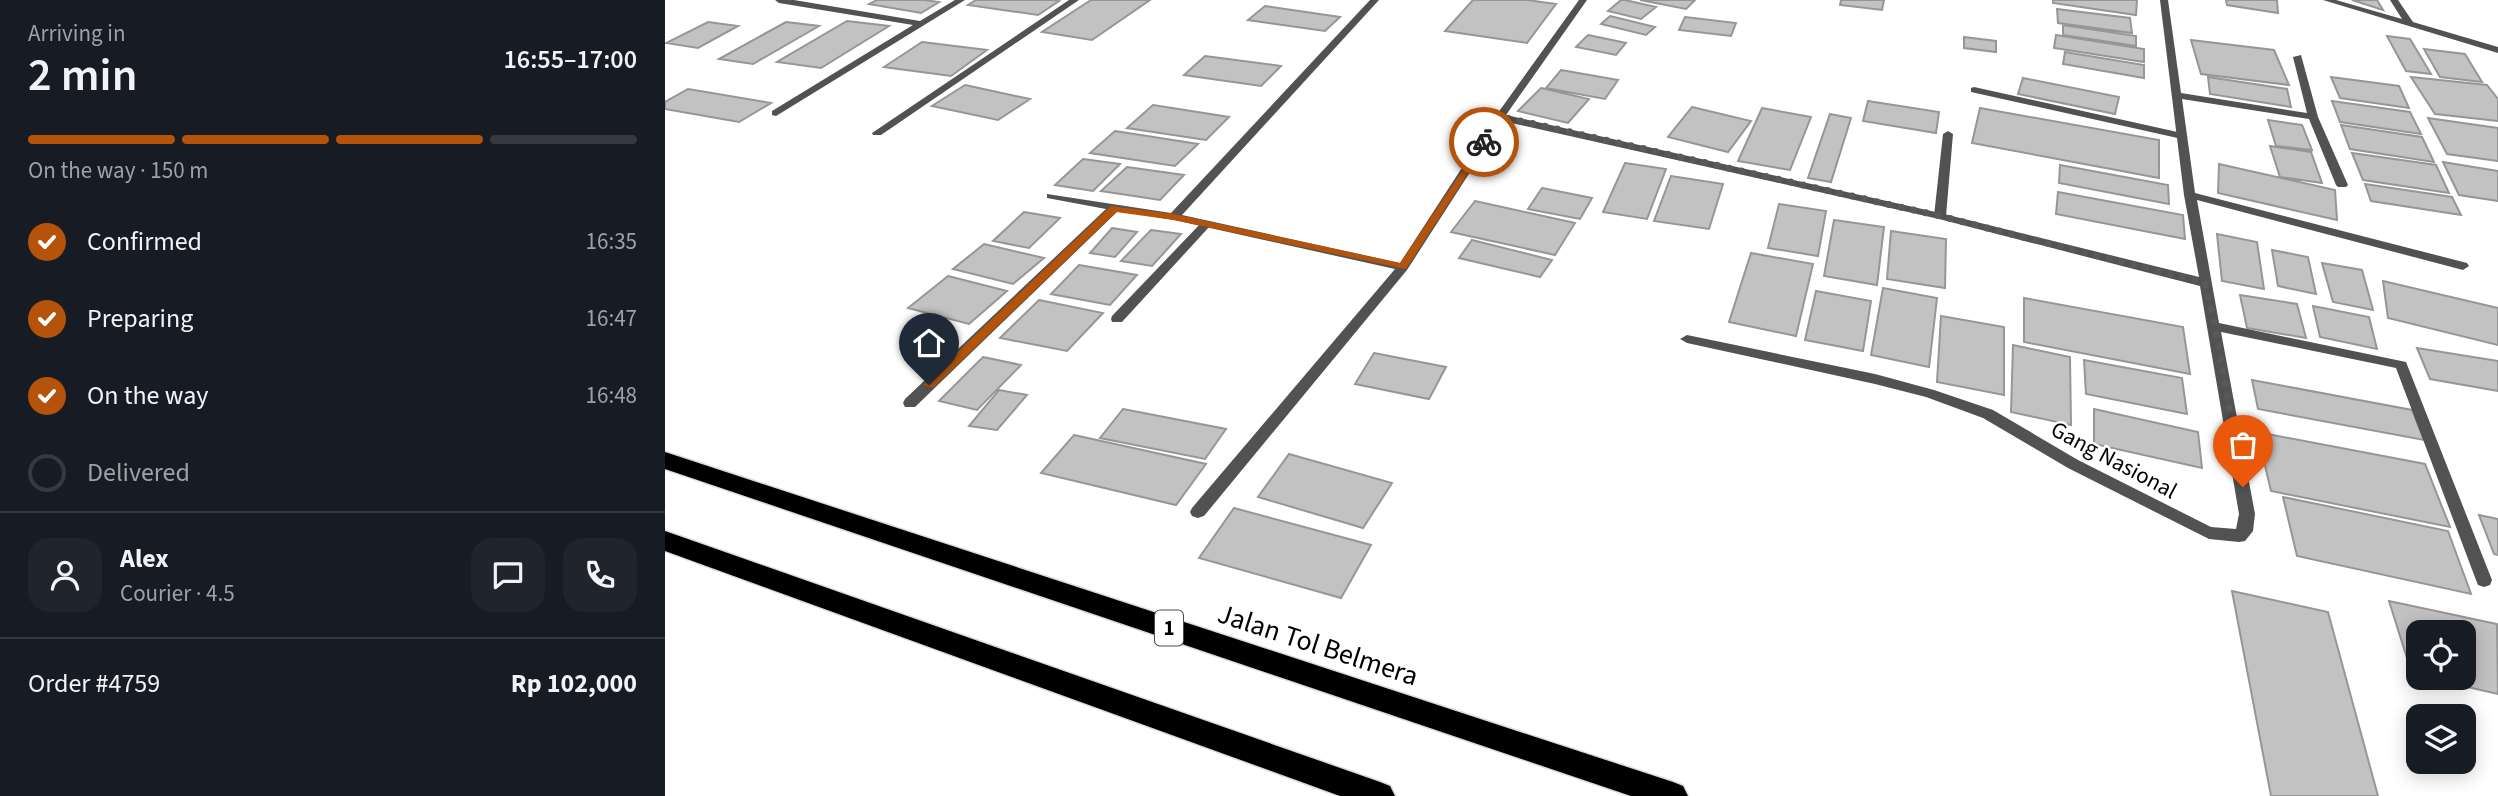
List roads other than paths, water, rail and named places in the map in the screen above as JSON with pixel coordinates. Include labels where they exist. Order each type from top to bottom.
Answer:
[{"type":"highway","name":"Jalan Tol Belmera","points":[[665,460],[1673,796]]},
{"type":"highway","points":[[665,541],[1380,796]]},
{"type":"street","points":[[779,0],[921,24]]},
{"type":"street","points":[[776,113],[961,0]]},
{"type":"street","points":[[877,133],[1075,0]]},
{"type":"street","points":[[1174,217],[1375,0]]},
{"type":"street","points":[[1198,512],[1403,267],[1500,117],[1583,0]]},
{"type":"street","name":"Gang Nasional","points":[[1687,339],[1929,393],[1988,414],[2073,464],[2209,533],[2239,536],[2245,531],[2247,514],[2190,195],[2163,0]]},
{"type":"street","points":[[2327,0],[2498,50]]},
{"type":"street","points":[[2394,0],[2409,23]]},
{"type":"street","points":[[2486,47],[2498,64]]},
{"type":"street","points":[[2298,57],[2313,117],[2342,185]]},
{"type":"street","points":[[1974,90],[2182,136]]},
{"type":"street","points":[[2177,95],[2313,117]]},
{"type":"street","points":[[1500,117],[1940,216],[2205,283]]},
{"type":"street","points":[[1940,216],[1948,134]]},
{"type":"street","points":[[2190,195],[2463,266]]},
{"type":"street","points":[[1051,196],[1206,223],[1403,267]]},
{"type":"street","points":[[910,403],[1114,208]]},
{"type":"street","points":[[1117,319],[1206,223]]},
{"type":"street","points":[[2215,326],[2401,365],[2484,580]]}]
